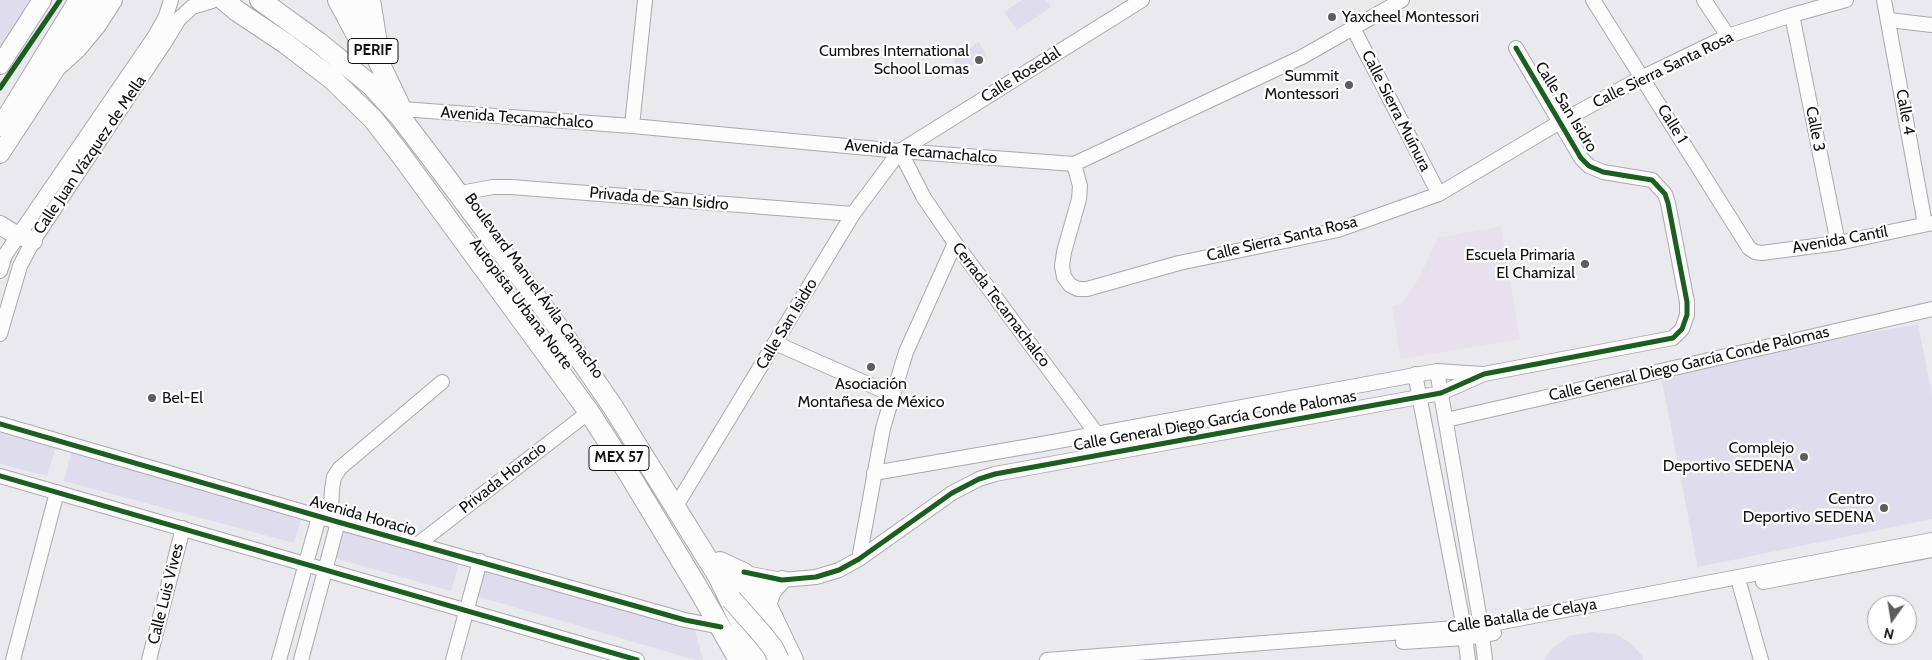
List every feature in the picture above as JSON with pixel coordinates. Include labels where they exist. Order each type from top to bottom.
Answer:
[{"type":"highway","name":"Boulevard Manuel Ávila Camacho","points":[[215,0],[237,12],[332,79],[373,119],[434,197],[589,412],[629,474],[739,660]]},
{"type":"highway","name":"Autopista Urbana Norte","points":[[236,0],[350,83],[365,97],[383,119],[594,403],[707,585],[744,660]]},
{"type":"highway","name":"Autopista Urbana Norte","points":[[260,0],[348,65],[400,109],[558,327],[613,407],[718,576],[731,599],[759,660]]},
{"type":"highway","points":[[338,0],[354,32],[384,78],[400,109]]},
{"type":"highway","name":"Boulevard Manuel Ávila Camacho","points":[[356,0],[374,52],[400,109],[466,192],[608,389],[679,502],[715,555],[768,660]]},
{"type":"highway","points":[[715,555],[745,595],[770,611]]},
{"type":"highway","points":[[731,599],[762,634],[773,648],[779,660]]},
{"type":"main road","points":[[0,65],[42,0]]},
{"type":"main road","points":[[0,128],[94,0]]},
{"type":"main road","points":[[83,13],[113,0]]},
{"type":"main road","name":"Boulevard Manuel Ávila Camacho","points":[[371,0],[376,37],[400,109]]},
{"type":"main road","points":[[0,154],[57,67],[77,49],[83,13]]},
{"type":"main road","points":[[0,225],[26,238]]},
{"type":"main road","points":[[715,555],[744,572],[758,585],[794,660]]},
{"type":"main road","points":[[770,611],[772,591],[782,580]]},
{"type":"street","name":"Calle Juan Vázquez de Mella","points":[[160,39],[171,0]]},
{"type":"street","name":"Calle Juan Vázquez de Mella","points":[[0,334],[20,266],[26,238],[160,39],[186,11],[200,3],[215,0]]},
{"type":"street","points":[[632,126],[645,0]]},
{"type":"street","name":"Calle Rosedal","points":[[900,151],[1142,0]]},
{"type":"street","name":"Avenida Tecamachalco","points":[[400,109],[632,126],[900,151],[1074,164],[1302,57],[1402,0]]},
{"type":"street","name":"Calle 1","points":[[1593,0],[1749,248]]},
{"type":"street","points":[[1704,0],[1728,36]]},
{"type":"street","name":"Calle Sierra Santa Rosa","points":[[1074,164],[1080,186],[1079,199],[1064,252],[1062,266],[1064,277],[1070,285],[1078,289],[1087,289],[1179,263],[1338,230],[1438,194],[1560,122],[1643,77],[1728,36],[1792,15],[1808,5],[1846,0]]},
{"type":"street","name":"Calle 4","points":[[1884,0],[1928,223]]},
{"type":"street","name":"Calle 3","points":[[1792,15],[1838,243]]},
{"type":"street","points":[[1889,20],[1932,25]]},
{"type":"street","name":"Calle Sierra Muínura","points":[[1353,28],[1438,194]]},
{"type":"street","name":"Calle San Isidro","points":[[1516,48],[1581,158],[1589,166],[1603,172],[1652,180],[1665,194],[1687,302]]},
{"type":"street","name":"Calle San Isidro","points":[[679,502],[853,214],[900,151]]},
{"type":"street","name":"Cerrada Tecamachalco","points":[[900,151],[924,198],[955,243],[1110,453]]},
{"type":"street","name":"Privada de San Isidro","points":[[466,192],[493,187],[511,187],[853,214]]},
{"type":"street","name":"Avenida Cantíl","points":[[1749,248],[1754,252],[1762,253],[1838,243],[1928,223]]},
{"type":"street","name":"Calle Juan Vázquez de Mella","points":[[0,271],[3,253],[26,238]]},
{"type":"street","points":[[859,559],[883,428],[906,352],[955,243]]},
{"type":"street","points":[[3,253],[20,266]]},
{"type":"street","name":"Calle General Diego García Conde Palomas","points":[[744,572],[782,580],[816,577],[838,570],[859,559],[964,486],[996,474],[1420,397],[1441,392],[1484,374],[1673,338],[1682,329],[1687,315],[1687,302]]},
{"type":"street","name":"Calle General Diego García Conde Palomas","points":[[1446,420],[1932,309]]},
{"type":"street","points":[[775,343],[893,396]]},
{"type":"street","points":[[1437,370],[1482,631],[1485,660]]},
{"type":"street","name":"Calle General Diego García Conde Palomas","points":[[874,472],[1042,444],[1437,370],[1484,374]]},
{"type":"street","points":[[1415,374],[1468,660]]},
{"type":"street","points":[[279,660],[305,564],[325,513],[334,478],[340,468],[442,382]]},
{"type":"street","name":"Privada Horacio","points":[[418,544],[589,412]]},
{"type":"street","name":"Avenida Horacio","points":[[0,424],[325,513],[338,522],[685,620],[721,627]]},
{"type":"street","points":[[1042,444],[1046,465]]},
{"type":"street","points":[[0,476],[467,610],[608,656],[637,660]]},
{"type":"street","points":[[12,660],[57,492]]},
{"type":"street","points":[[301,660],[338,522]]},
{"type":"street","name":"Calle Luis Vives","points":[[150,660],[183,528]]},
{"type":"street","name":"Calle Batalla de Celaya","points":[[1482,631],[1932,540]]},
{"type":"street","name":"Calle Batalla de Celaya","points":[[1156,660],[1482,631],[1932,550]]},
{"type":"street","points":[[453,660],[480,561]]},
{"type":"street","points":[[1740,586],[1761,660]]},
{"type":"street","name":"Calle Batalla de Celaya","points":[[1047,660],[1464,633]]},
{"type":"shaded area","points":[[0,0],[34,0],[0,45]]},
{"type":"shaded area","points":[[1022,0],[1046,0],[1051,7],[1017,30],[1004,12]]},
{"type":"shaded area","points":[[979,42],[987,56],[961,72],[953,59]]},
{"type":"shaded area","points":[[1501,226],[1520,339],[1401,359],[1392,306],[1402,303],[1418,280],[1438,238]]},
{"type":"shaded area","name":"Complejo Deportivo SEDENA","points":[[1918,324],[1932,396],[1932,519],[1698,567],[1660,371]]},
{"type":"shaded area","points":[[0,432],[56,446],[47,476],[0,464]]},
{"type":"shaded area","points":[[72,450],[303,511],[294,543],[64,481]]},
{"type":"shaded area","points":[[340,526],[460,560],[451,591],[331,557]]},
{"type":"shaded area","points":[[486,563],[693,624],[703,660],[696,660],[476,596]]},
{"type":"shaded area","points":[[1593,632],[1618,635],[1633,645],[1643,660],[1544,660],[1550,650],[1569,636]]},
{"type":"cycle path","points":[[0,88],[60,0]]},
{"type":"cycle path","points":[[744,572],[782,580],[816,577],[839,570],[859,559],[952,493],[979,479],[995,474],[1441,393],[1484,374],[1673,338],[1682,329],[1687,315],[1687,302],[1665,194],[1652,180],[1603,172],[1589,166],[1581,158],[1516,48]]},
{"type":"cycle path","points":[[0,424],[685,620],[721,627]]},
{"type":"cycle path","points":[[0,476],[637,660]]},
{"type":"place","name":"Yaxcheel Montessori","points":[[1332,17]]},
{"type":"place","name":"Cumbres International School Lomas","points":[[979,60]]},
{"type":"place","name":"Summit Montessori","points":[[1349,85]]},
{"type":"place","name":"Escuela Primaria El Chamizal","points":[[1585,264]]},
{"type":"place","name":"Asociación Montañesa de México","points":[[871,367]]},
{"type":"place","name":"Bel-El","points":[[152,398]]},
{"type":"place","name":"Complejo Deportivo SEDENA","points":[[1804,457]]},
{"type":"place","name":"Centro Deportivo SEDENA","points":[[1884,508]]}]
